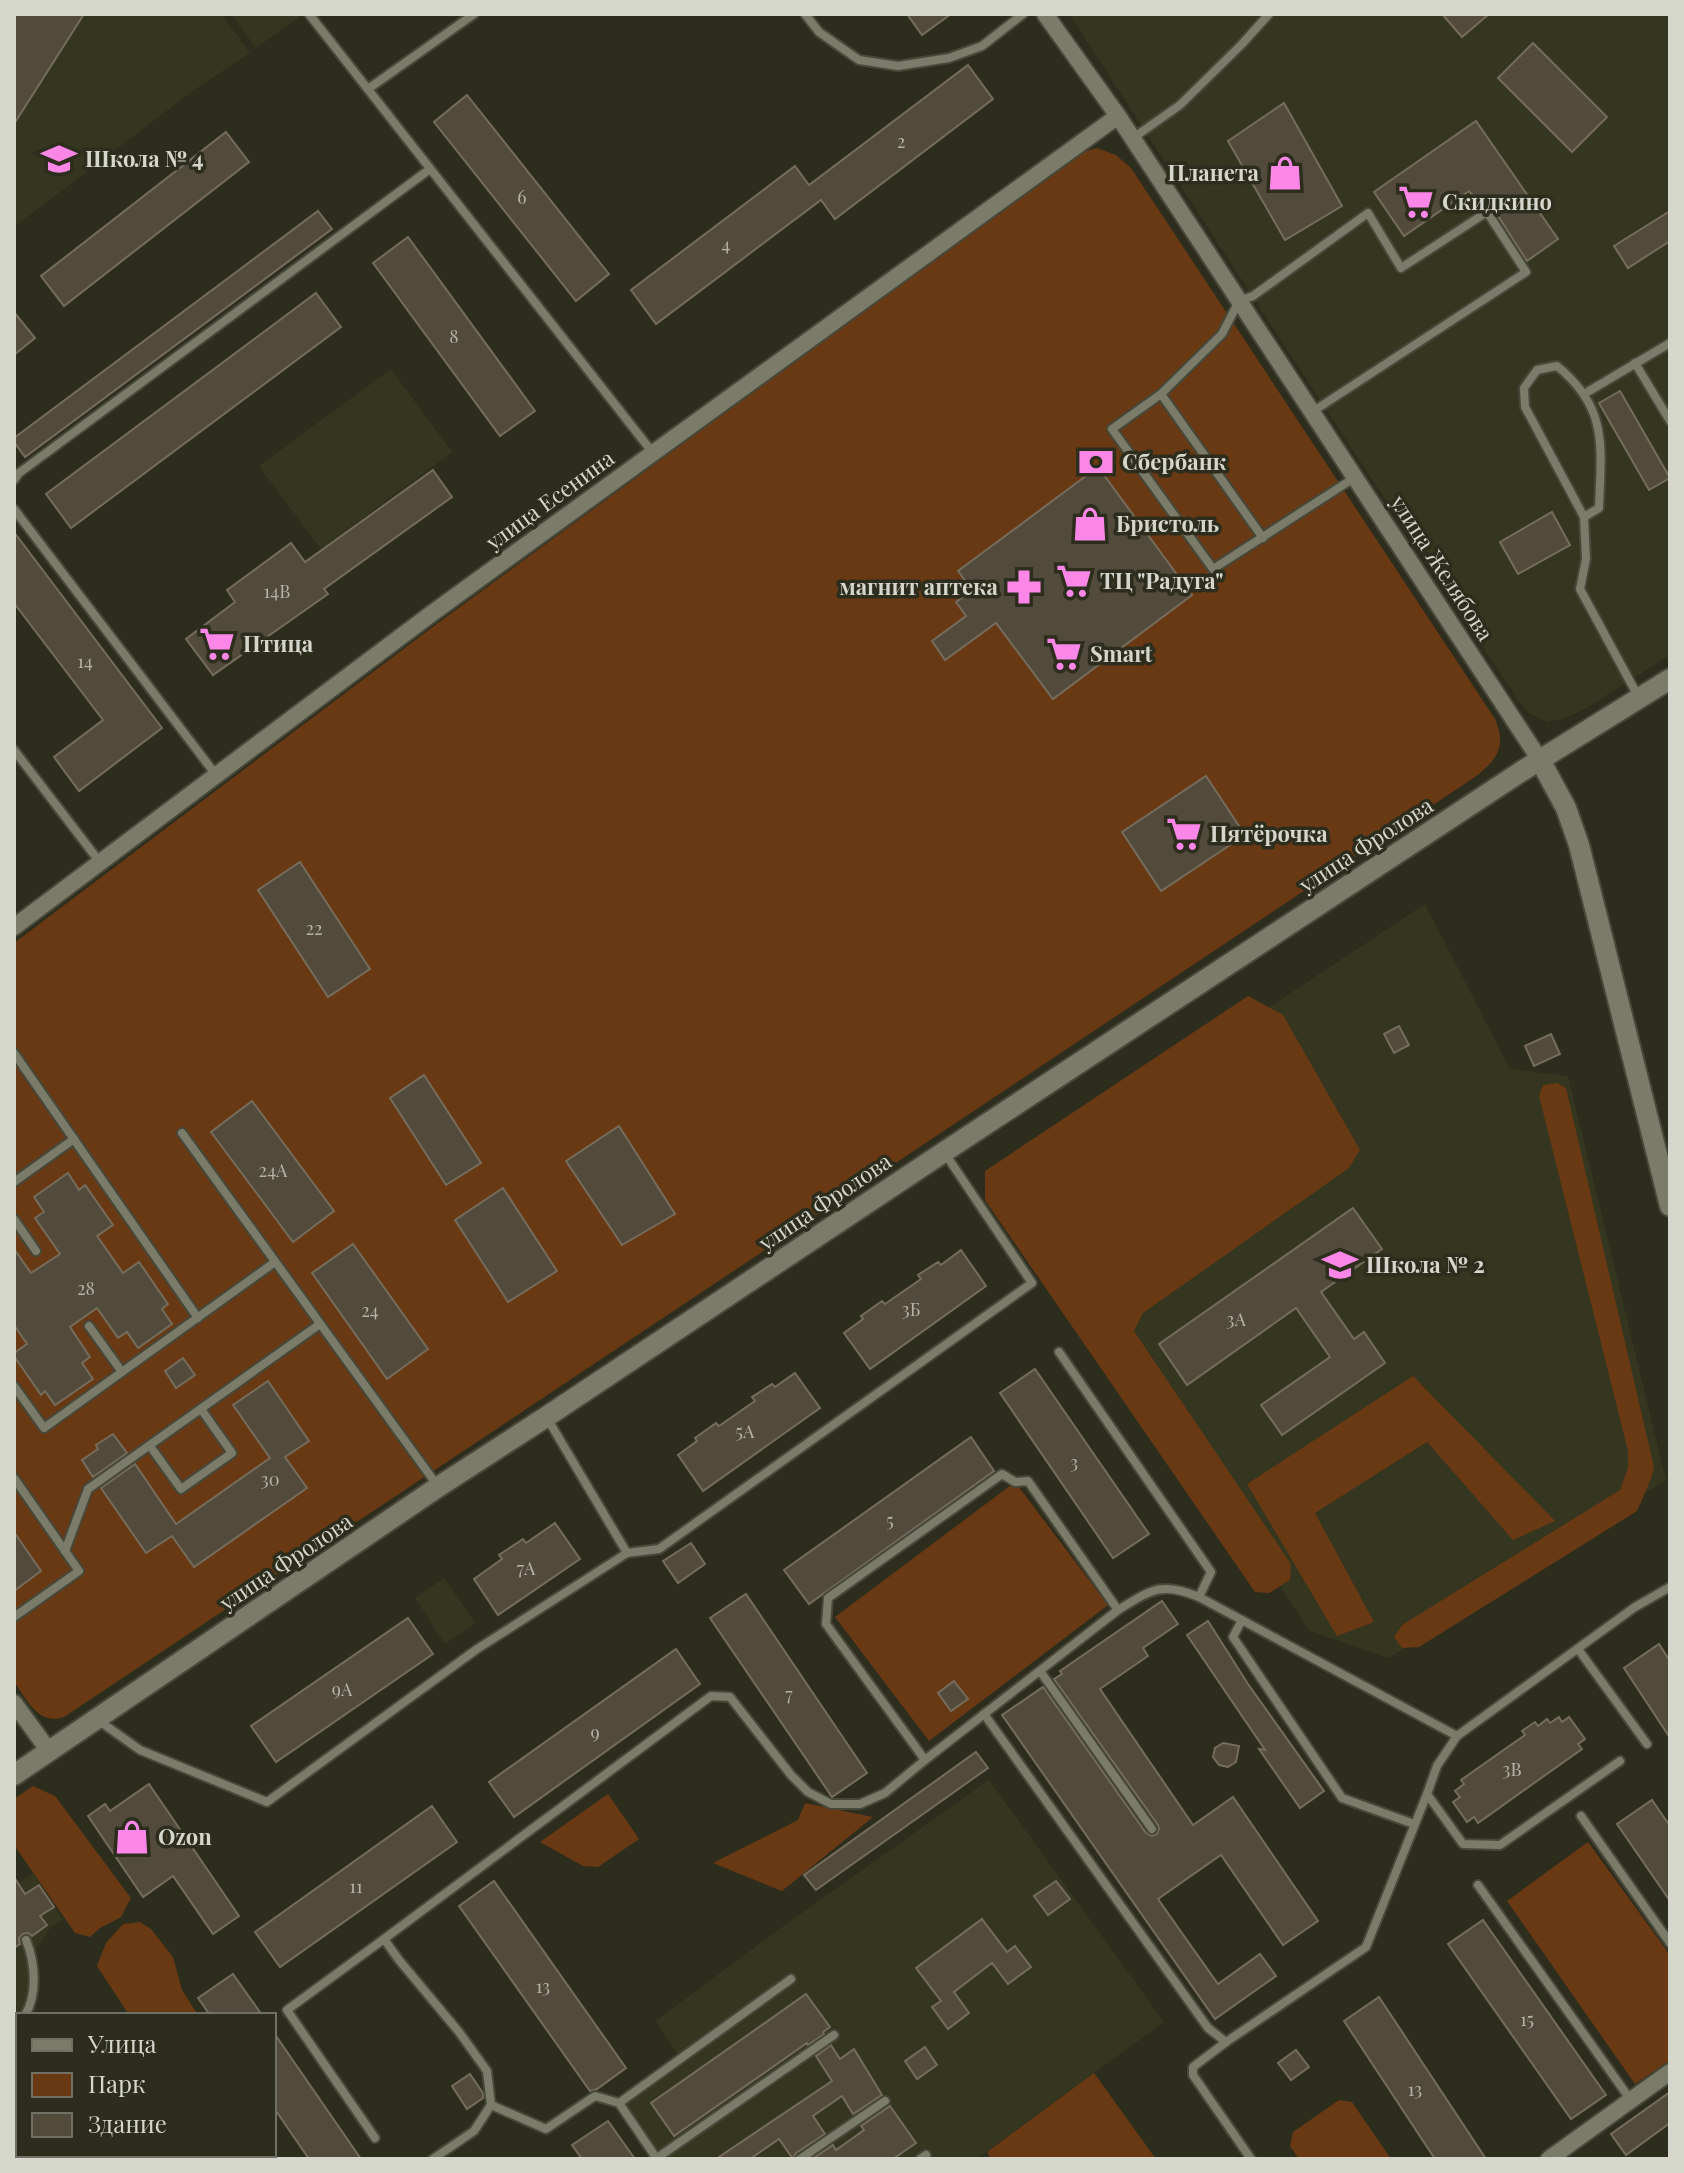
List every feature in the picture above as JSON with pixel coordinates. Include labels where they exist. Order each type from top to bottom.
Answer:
[{"type":"street","name":"улица Желябова","points":[[1045,14],[1118,116],[1540,760],[1566,808],[1579,845],[1670,1206]]},
{"type":"street","name":"улица Есенина","points":[[14,927],[431,614],[1118,116]]},
{"type":"street","name":"улица Фролова","points":[[14,1775],[438,1487],[944,1152],[1540,760],[1670,679]]},
{"type":"street","points":[[14,1703],[49,1751]]},
{"type":"street","points":[[1549,2159],[1670,2072]]},
{"type":"lane","points":[[309,14],[653,453]]},
{"type":"lane","points":[[368,89],[474,14]]},
{"type":"lane","points":[[805,14],[819,32],[859,60],[898,66],[949,58],[982,46],[1023,14]]},
{"type":"lane","points":[[1132,138],[1180,105],[1269,14]]},
{"type":"lane","points":[[14,480],[19,473],[430,169]]},
{"type":"lane","points":[[1312,412],[1526,272],[1487,212],[1401,268],[1368,213],[1253,296],[1239,301],[1222,334],[1161,394],[1112,429],[1213,569],[1354,478]]},
{"type":"lane","points":[[1584,394],[1670,343]]},
{"type":"lane","points":[[1635,363],[1670,421]]},
{"type":"lane","points":[[1584,517],[1599,508],[1601,442],[1596,416],[1575,380],[1557,366],[1537,370],[1524,388],[1525,407],[1584,517],[1586,559],[1580,589],[1639,698]]},
{"type":"lane","points":[[1161,394],[1263,538]]},
{"type":"lane","points":[[14,509],[216,776]]},
{"type":"lane","points":[[14,750],[99,861]]},
{"type":"lane","points":[[14,1053],[198,1318]]},
{"type":"lane","points":[[182,1133],[438,1487]]},
{"type":"lane","points":[[14,1182],[74,1139]]},
{"type":"lane","points":[[97,1720],[140,1750],[267,1802],[477,1649],[627,1553],[659,1549],[1032,1283],[944,1152]]},
{"type":"lane","points":[[14,1219],[36,1251]]},
{"type":"lane","points":[[14,1386],[44,1428],[275,1262]]},
{"type":"lane","points":[[65,1551],[88,1489],[320,1324]]},
{"type":"lane","points":[[89,1326],[122,1372]]},
{"type":"lane","points":[[1059,1352],[1211,1572],[1199,1597]]},
{"type":"lane","points":[[150,1446],[181,1489],[232,1453],[201,1409]]},
{"type":"lane","points":[[546,1417],[627,1553]]},
{"type":"lane","points":[[925,1760],[826,1624],[828,1598],[1002,1474],[1015,1482],[1028,1481],[1118,1610]]},
{"type":"lane","points":[[14,1478],[79,1571],[14,1617]]},
{"type":"lane","points":[[375,2138],[287,2010],[711,1696],[730,1697],[808,1792],[831,1804],[860,1804],[885,1793],[1118,1610],[1148,1592],[1176,1587],[1457,1736]]},
{"type":"lane","points":[[1251,2159],[1193,2075],[1193,2067],[1366,1947],[1437,1766],[1457,1736],[1635,1607],[1670,1587]]},
{"type":"lane","points":[[1242,1620],[1233,1637],[1342,1798],[1414,1824]]},
{"type":"lane","points":[[1578,1649],[1647,1744]]},
{"type":"lane","points":[[1040,1671],[1152,1829]]},
{"type":"lane","points":[[984,1714],[1208,2028],[1226,2042]]},
{"type":"lane","points":[[1427,1794],[1463,1844],[1500,1845],[1620,1761]]},
{"type":"lane","points":[[1581,1816],[1670,1943]]},
{"type":"lane","points":[[1478,1885],[1630,2099]]},
{"type":"lane","points":[[384,1939],[487,2071],[491,2105],[474,2131],[433,2159]]},
{"type":"lane","points":[[26,1940],[32,1955],[33,1983],[26,2013]]},
{"type":"lane","points":[[619,2103],[791,1979]]},
{"type":"lane","points":[[491,2105],[546,2129],[595,2096],[619,2103],[657,2158],[834,2035]]},
{"type":"lane","points":[[800,2159],[885,2101]]},
{"type":"shaded area","name":"Школа № 4","points":[[14,14],[221,14],[250,53],[194,90],[14,227]]},
{"type":"shaded area","points":[[231,14],[303,14],[256,48]]},
{"type":"shaded area","points":[[1069,14],[1670,14],[1670,655],[1564,719],[1547,722],[1529,713],[1325,408]]},
{"type":"shaded area","points":[[391,369],[452,452],[321,549],[259,466]]},
{"type":"shaded area","name":"Школа № 2","points":[[1425,904],[1510,1069],[1568,1076],[1666,1480],[1389,1658],[1310,1631],[1009,1180]]},
{"type":"shaded area","points":[[444,1578],[475,1623],[445,1644],[415,1598]]},
{"type":"shaded area","points":[[989,1780],[1164,2022],[976,2159],[651,2159],[612,2102],[678,2055],[656,2021]]},
{"type":"shaded area","points":[[33,1873],[63,1919],[50,1928],[35,1951],[31,1987],[33,2013],[16,2013],[16,2022],[14,2019],[14,1886]]},
{"type":"green space","points":[[1097,148],[1116,155],[1131,168],[1495,719],[1500,745],[1494,758],[1475,777],[64,1717],[47,1718],[40,1714],[14,1682],[14,943],[438,623],[1060,167],[1080,153]]},
{"type":"green space","points":[[1248,996],[1283,1015],[1360,1150],[1349,1168],[1143,1313],[1134,1331],[1291,1564],[1290,1580],[1269,1593],[1255,1592],[985,1200],[985,1171]]},
{"type":"green space","points":[[1557,1083],[1566,1088],[1654,1467],[1651,1479],[1637,1511],[1419,1647],[1402,1648],[1394,1637],[1402,1625],[1620,1490],[1628,1468],[1628,1451],[1539,1096],[1543,1085]]},
{"type":"green space","points":[[1413,1376],[1555,1521],[1513,1540],[1427,1442],[1315,1513],[1374,1622],[1337,1636],[1247,1484]]},
{"type":"green space","points":[[1015,1482],[1108,1605],[929,1741],[835,1617]]},
{"type":"green space","points":[[33,1786],[55,1796],[131,1898],[121,1917],[90,1937],[75,1933],[14,1845],[14,1799]]},
{"type":"green space","points":[[608,1794],[639,1839],[598,1867],[583,1866],[540,1842]]},
{"type":"green space","points":[[805,1803],[873,1817],[782,1891],[713,1863],[798,1820]]},
{"type":"green space","points":[[1588,1842],[1670,1955],[1670,2060],[1635,2084],[1507,1901]]},
{"type":"green space","points":[[140,1922],[151,1929],[173,1957],[182,1990],[197,2013],[128,2013],[97,1966],[106,1943],[123,1924]]},
{"type":"green space","points":[[1094,2073],[1156,2159],[991,2159],[987,2152]]},
{"type":"green space","points":[[1339,2100],[1352,2102],[1391,2159],[1299,2159],[1290,2146],[1293,2132]]},
{"type":"building","points":[[14,14],[84,14],[14,124]]},
{"type":"building","points":[[907,14],[951,14],[922,35]]},
{"type":"building","points":[[1442,14],[1489,14],[1462,37]]},
{"type":"building","points":[[1533,43],[1607,117],[1572,152],[1498,78]]},
{"type":"building","points":[[968,65],[993,99],[835,219],[821,200],[656,324],[631,290],[795,166],[809,185]]},
{"type":"building","points":[[467,95],[609,274],[576,301],[434,122]]},
{"type":"building","name":"Планета","points":[[1284,103],[1342,206],[1285,240],[1228,141]]},
{"type":"building","name":"Скидкино","points":[[1476,121],[1558,239],[1527,261],[1493,208],[1483,207],[1469,191],[1404,236],[1374,192]]},
{"type":"building","points":[[226,132],[249,162],[64,306],[41,276]]},
{"type":"building","points":[[318,211],[332,229],[25,457],[14,438]]},
{"type":"building","points":[[1670,211],[1670,241],[1628,268],[1614,246]]},
{"type":"building","points":[[408,237],[535,411],[500,436],[373,263]]},
{"type":"building","points":[[316,293],[341,327],[71,528],[46,494]]},
{"type":"building","points":[[14,312],[35,338],[14,355]]},
{"type":"building","points":[[1620,391],[1670,478],[1649,490],[1599,403]]},
{"type":"building","name":"ТЦ \"Радуга\"","points":[[1098,467],[1192,595],[1053,699],[996,623],[945,660],[932,641],[966,616],[956,602],[972,590],[958,571]]},
{"type":"building","points":[[433,470],[452,497],[324,589],[328,594],[213,675],[186,639],[235,602],[227,590],[291,543],[305,562]]},
{"type":"building","points":[[1552,512],[1570,545],[1518,574],[1500,542]]},
{"type":"building","points":[[14,532],[162,728],[79,791],[54,757],[103,720],[14,603]]},
{"type":"building","name":"Пятёрочка","points":[[1206,776],[1245,835],[1161,891],[1122,832]]},
{"type":"building","points":[[300,862],[370,969],[328,997],[258,890]]},
{"type":"building","points":[[1399,1026],[1409,1045],[1394,1053],[1384,1034]]},
{"type":"building","points":[[1551,1034],[1560,1054],[1534,1066],[1525,1046]]},
{"type":"building","points":[[424,1075],[481,1163],[446,1185],[390,1098]]},
{"type":"building","points":[[252,1101],[334,1211],[293,1242],[211,1132]]},
{"type":"building","points":[[619,1126],[675,1214],[622,1245],[566,1161]]},
{"type":"building","points":[[68,1173],[79,1190],[85,1185],[113,1225],[97,1236],[123,1273],[139,1262],[168,1304],[162,1309],[172,1324],[138,1348],[127,1332],[118,1338],[97,1308],[70,1327],[90,1357],[82,1363],[93,1379],[55,1405],[45,1391],[41,1395],[14,1356],[27,1344],[14,1325],[14,1249],[31,1273],[60,1254],[35,1218],[44,1212],[34,1197]]},
{"type":"building","points":[[503,1188],[557,1271],[508,1302],[455,1220]]},
{"type":"building","points":[[1353,1208],[1382,1249],[1321,1292],[1354,1339],[1364,1332],[1385,1363],[1282,1435],[1261,1405],[1330,1357],[1296,1308],[1187,1385],[1159,1344]]},
{"type":"building","points":[[353,1244],[428,1349],[387,1379],[312,1273]]},
{"type":"building","points":[[961,1250],[986,1286],[870,1369],[844,1333],[882,1301],[885,1304],[921,1279],[918,1275],[938,1262],[941,1265]]},
{"type":"building","points":[[183,1358],[195,1375],[176,1388],[165,1371]]},
{"type":"building","points":[[1035,1369],[1149,1534],[1113,1558],[1000,1393]]},
{"type":"building","points":[[795,1373],[820,1408],[703,1491],[678,1455],[716,1423],[719,1426],[755,1401],[752,1397],[772,1384],[775,1387]]},
{"type":"building","points":[[268,1381],[309,1441],[285,1457],[307,1488],[194,1567],[172,1536],[146,1553],[101,1488],[135,1464],[176,1524],[270,1458],[233,1405]]},
{"type":"building","points":[[113,1434],[127,1453],[93,1477],[82,1460],[98,1449],[96,1445]]},
{"type":"building","points":[[971,1437],[994,1471],[809,1604],[784,1570]]},
{"type":"building","points":[[555,1523],[580,1559],[498,1615],[474,1579],[502,1559],[499,1555],[523,1539],[526,1543]]},
{"type":"building","points":[[14,1532],[41,1571],[14,1591]]},
{"type":"building","points":[[691,1543],[705,1564],[678,1583],[663,1561]]},
{"type":"building","points":[[746,1594],[867,1773],[832,1797],[710,1618]]},
{"type":"building","points":[[1162,1601],[1178,1624],[1143,1648],[1148,1656],[1100,1689],[1193,1825],[1233,1797],[1318,1921],[1283,1945],[1221,1855],[1158,1899],[1218,1984],[1260,1954],[1276,1976],[1215,2019],[1002,1715],[1043,1687],[1146,1833],[1152,1836],[1157,1834],[1158,1825],[1054,1679],[1062,1674],[1060,1671]]},
{"type":"building","points":[[408,1618],[433,1654],[276,1762],[251,1726]]},
{"type":"building","points":[[1208,1621],[1248,1684],[1324,1791],[1300,1808],[1259,1749],[1265,1750],[1187,1635]]},
{"type":"building","points":[[1659,1644],[1670,1661],[1670,1738],[1624,1668]]},
{"type":"building","points":[[676,1649],[700,1684],[514,1817],[489,1782]]},
{"type":"building","points":[[954,1681],[968,1699],[951,1711],[938,1693]]},
{"type":"building","points":[[1559,1717],[1562,1722],[1569,1717],[1585,1739],[1578,1744],[1582,1749],[1478,1823],[1474,1817],[1467,1822],[1453,1802],[1460,1797],[1455,1791],[1464,1784],[1461,1780],[1525,1735],[1522,1731],[1535,1722],[1538,1726],[1547,1719],[1550,1723]]},
{"type":"building","points":[[1223,1743],[1239,1746],[1236,1762],[1228,1767],[1219,1765],[1213,1757],[1215,1748]]},
{"type":"building","points":[[976,1752],[988,1768],[816,1890],[804,1875]]},
{"type":"building","points":[[149,1784],[239,1916],[213,1934],[173,1876],[143,1897],[88,1816],[105,1804],[110,1811]]},
{"type":"building","points":[[1652,1800],[1670,1826],[1670,1901],[1617,1824]]},
{"type":"building","points":[[432,1806],[457,1842],[280,1967],[255,1932]]},
{"type":"building","points":[[14,1877],[25,1894],[39,1885],[54,1907],[40,1916],[47,1925],[32,1936],[23,1934],[19,1938],[20,1944],[14,1948]]},
{"type":"building","points":[[494,1881],[626,2068],[597,2089],[590,2091],[459,1906]]},
{"type":"building","points":[[1056,1881],[1070,1899],[1048,1915],[1034,1896]]},
{"type":"building","points":[[982,1919],[1007,1952],[1015,1946],[1031,1967],[1008,1984],[992,1963],[954,1992],[969,2013],[948,2029],[932,2007],[941,2001],[916,1968]]},
{"type":"building","points":[[1483,1920],[1606,2095],[1571,2119],[1448,1944]]},
{"type":"building","points":[[233,1974],[261,2013],[209,2013],[198,1998]]},
{"type":"building","points":[[806,1994],[830,2027],[824,2034],[674,2136],[651,2103]]},
{"type":"building","points":[[1379,1997],[1486,2159],[1435,2159],[1344,2021]]},
{"type":"building","points":[[276,2036],[361,2159],[309,2159],[276,2111]]},
{"type":"building","points":[[831,2045],[840,2059],[854,2049],[882,2095],[853,2114],[842,2096],[813,2116],[825,2134],[796,2153],[793,2159],[779,2139],[750,2159],[716,2159],[832,2081],[816,2056]]},
{"type":"building","points":[[925,2047],[937,2065],[917,2079],[905,2061]]},
{"type":"building","points":[[1296,2050],[1309,2067],[1291,2080],[1278,2063]]},
{"type":"building","points":[[470,2074],[483,2098],[467,2109],[452,2086]]},
{"type":"building","points":[[1670,2092],[1670,2123],[1626,2155],[1611,2134]]},
{"type":"building","points":[[890,2106],[916,2143],[893,2159],[812,2159],[833,2145],[836,2150],[864,2130],[861,2126]]},
{"type":"building","points":[[608,2121],[635,2159],[582,2159],[572,2145]]},
{"type":"place","name":"Школа № 4","points":[[59,159]]},
{"type":"place","name":"Планета","points":[[1285,173]]},
{"type":"place","name":"Скидкино","points":[[1416,202]]},
{"type":"place","name":"Сбербанк","points":[[1096,462]]},
{"type":"place","name":"Бристоль","points":[[1090,524]]},
{"type":"place","name":"ТЦ \"Радуга\"","points":[[1074,581]]},
{"type":"place","name":"магнит аптека","points":[[1024,587]]},
{"type":"place","name":"Птица","points":[[217,644]]},
{"type":"place","name":"Smart","points":[[1064,654]]},
{"type":"place","name":"Пятёрочка","points":[[1184,834]]},
{"type":"place","name":"Школа № 2","points":[[1340,1265]]},
{"type":"place","name":"Ozon","points":[[132,1837]]}]
